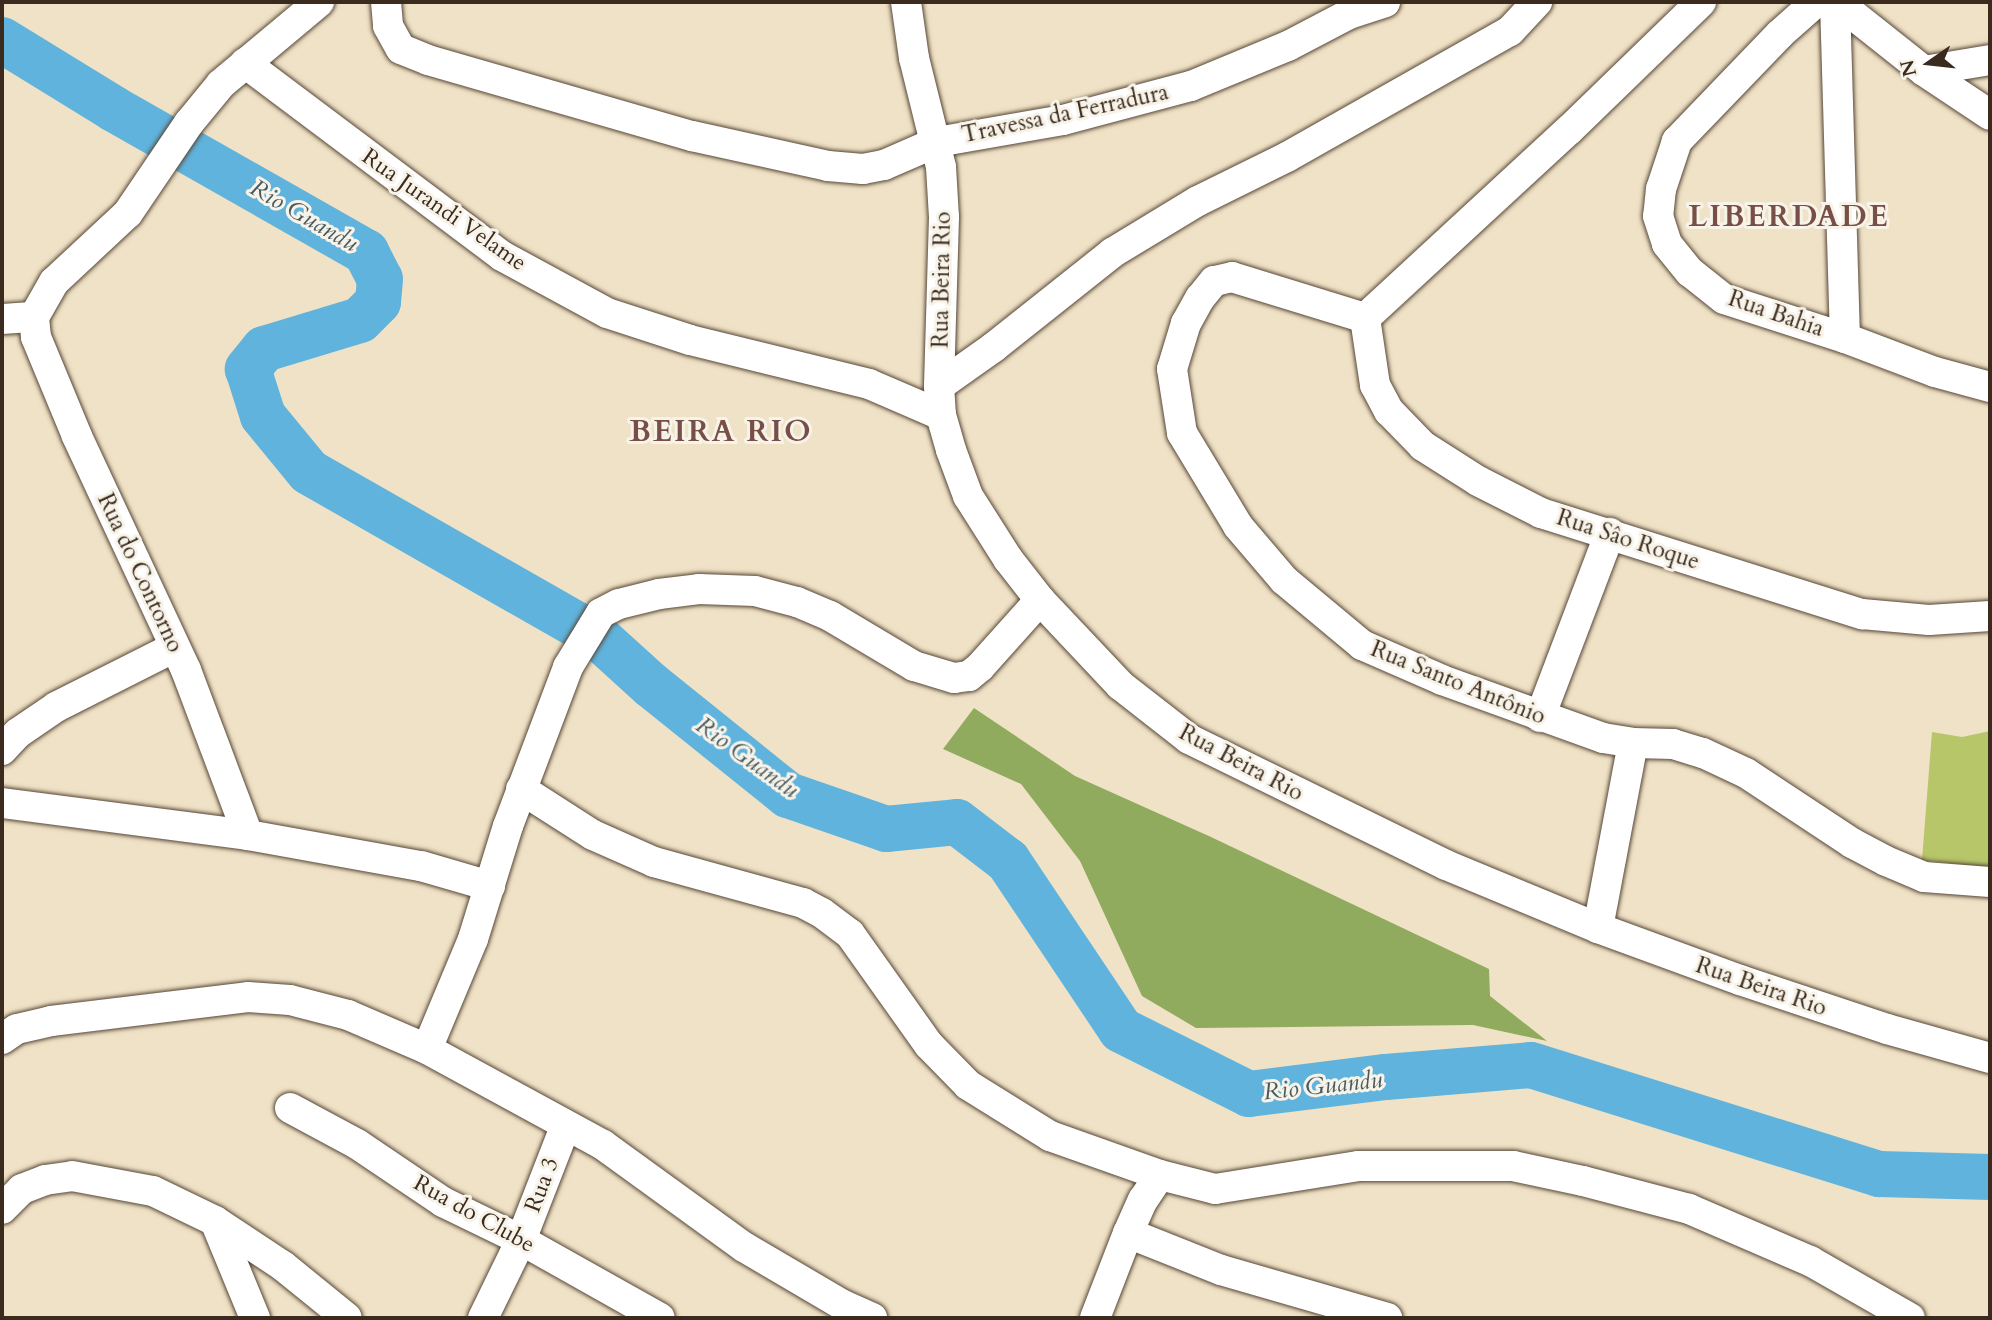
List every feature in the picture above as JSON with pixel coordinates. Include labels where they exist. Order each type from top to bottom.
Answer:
[{"type":"street","points":[[2,318],[34,317],[54,282],[128,213],[189,122],[221,84],[319,2]]},
{"type":"street","name":"Travessa da Ferradura","points":[[386,2],[388,26],[401,48],[412,54],[692,136],[828,166],[863,169],[884,165],[937,142],[1063,120],[1191,86],[1275,51],[1349,14],[1385,2]]},
{"type":"street","name":"Rua Beira Rio","points":[[906,2],[914,58],[937,142],[944,217],[940,400],[968,496],[1008,559],[1040,600],[1120,685],[1189,738],[1446,865],[1598,928],[1874,1025],[1990,1058]]},
{"type":"street","points":[[940,400],[994,347],[1112,253],[1198,201],[1287,157],[1510,31],[1537,2]]},
{"type":"street","points":[[1365,318],[1569,130],[1701,2]]},
{"type":"street","name":"Rua Bahia","points":[[1816,2],[1780,34],[1677,141],[1661,189],[1658,216],[1667,244],[1690,272],[1724,299],[1844,338],[1935,372],[1990,387]]},
{"type":"street","points":[[1844,338],[1845,4]]},
{"type":"street","points":[[1845,4],[1924,71],[1990,115]]},
{"type":"street","points":[[1924,71],[1990,61]]},
{"type":"street","name":"Rua Jurandi Velame","points":[[245,63],[502,256],[607,313],[690,340],[940,400]]},
{"type":"street","name":"Rua Santo Antônio","points":[[1365,318],[1232,277],[1214,281],[1200,298],[1186,323],[1172,369],[1182,433],[1238,526],[1284,580],[1362,645],[1441,680],[1603,738],[1633,743],[1673,744],[1746,773],[1852,843],[1924,877],[1990,882]]},
{"type":"street","name":"Rua do Contorno","points":[[34,317],[36,337],[77,436],[175,647],[248,835]]},
{"type":"street","name":"Rua Sâo Roque","points":[[1365,318],[1375,385],[1389,411],[1423,446],[1478,481],[1541,513],[1861,614],[1929,620],[1990,616]]},
{"type":"street","points":[[1540,717],[1610,533]]},
{"type":"street","points":[[427,1049],[470,949],[522,789],[568,667],[601,613],[619,604],[659,594],[699,589],[755,591],[797,602],[830,616],[914,666],[954,678],[969,676],[975,671],[1040,600]]},
{"type":"street","points":[[2,750],[18,733],[56,707],[175,647]]},
{"type":"street","points":[[1598,928],[1633,743]]},
{"type":"street","points":[[522,789],[593,835],[654,862],[791,900],[822,913],[850,934],[929,1045],[968,1085],[1049,1136],[1160,1175],[1216,1189],[1359,1166],[1513,1166],[1689,1209],[1810,1261],[1910,1318]]},
{"type":"street","points":[[2,803],[248,835],[421,866],[490,886]]},
{"type":"street","points":[[2,1039],[17,1029],[51,1021],[248,998],[290,1000],[348,1015],[427,1049],[565,1127],[603,1145],[744,1247],[843,1306],[872,1318]]},
{"type":"street","name":"Rua do Clube","points":[[290,1108],[357,1144],[443,1202],[521,1240],[660,1318]]},
{"type":"street","name":"Rua 3","points":[[482,1318],[521,1240],[565,1127]]},
{"type":"street","points":[[1095,1318],[1143,1200],[1160,1175]]},
{"type":"street","points":[[2,1209],[22,1189],[45,1180],[72,1176],[153,1191],[215,1221],[283,1266],[347,1318]]},
{"type":"street","points":[[215,1221],[255,1318]]},
{"type":"street","points":[[1128,1233],[1221,1269],[1387,1318]]},
{"type":"green space","points":[[974,708],[1075,776],[1211,837],[1489,969],[1490,996],[1547,1041],[1473,1025],[1196,1028],[1142,996],[1080,861],[1021,784],[943,749]]},
{"type":"green space","points":[[1990,731],[1990,868],[1922,860],[1932,732],[1962,737]]},
{"type":"waterway","name":"Rio Guandu","points":[[2,40],[114,109],[366,252],[380,279],[378,302],[360,320],[264,349],[248,369],[263,416],[309,472],[598,637],[651,685],[788,795],[886,829],[957,822],[1008,861],[1121,1030],[1249,1094],[1386,1077],[1531,1065],[1879,1174],[1990,1177]]},
{"type":"district","name":"LIBERDADE","points":[[1789,217]]},
{"type":"district","name":"BEIRA RIO","points":[[721,432]]}]
